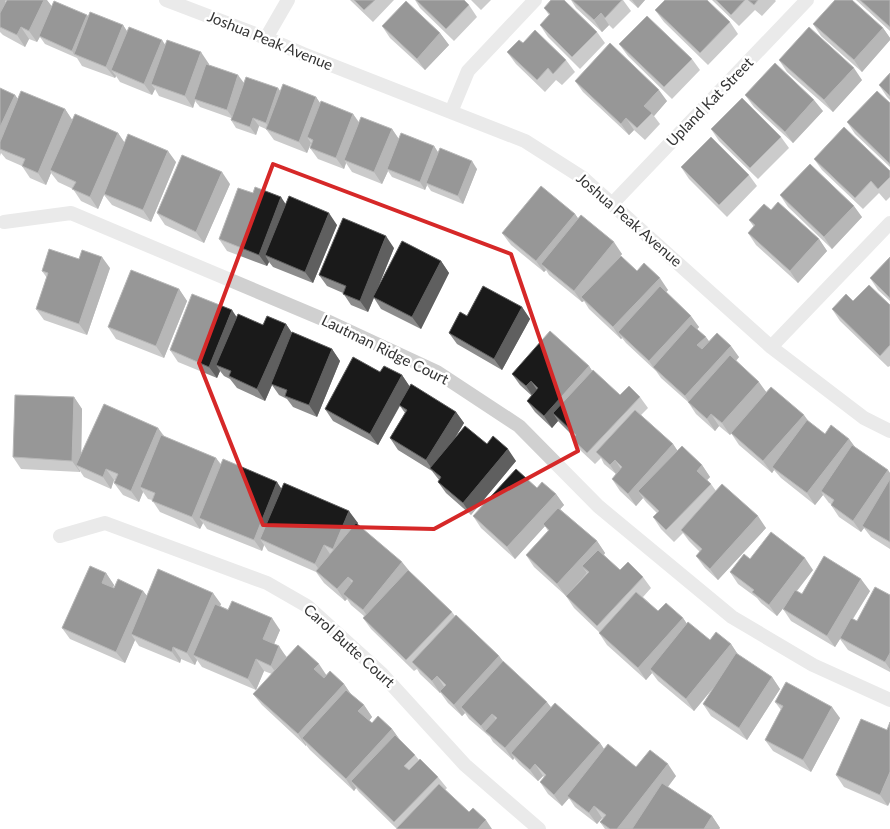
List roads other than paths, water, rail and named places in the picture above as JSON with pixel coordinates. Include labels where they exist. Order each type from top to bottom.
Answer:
[{"type":"street","name":"Joshua Peak Avenue","points":[[166,0],[525,141],[583,178],[772,347],[864,418],[890,431]]},
{"type":"street","points":[[266,38],[288,0]]},
{"type":"street","points":[[450,112],[468,71],[535,0]]},
{"type":"street","name":"Upland Kat Street","points":[[612,204],[807,0]]},
{"type":"street","name":"Lautman Ridge Court","points":[[4,222],[71,213],[325,320],[437,372],[519,426],[598,506],[732,617],[813,665],[890,700]]},
{"type":"street","points":[[772,347],[890,223]]},
{"type":"street","name":"Carol Butte Court","points":[[60,536],[105,523],[268,583],[307,606],[382,674],[465,765],[539,829]]}]
